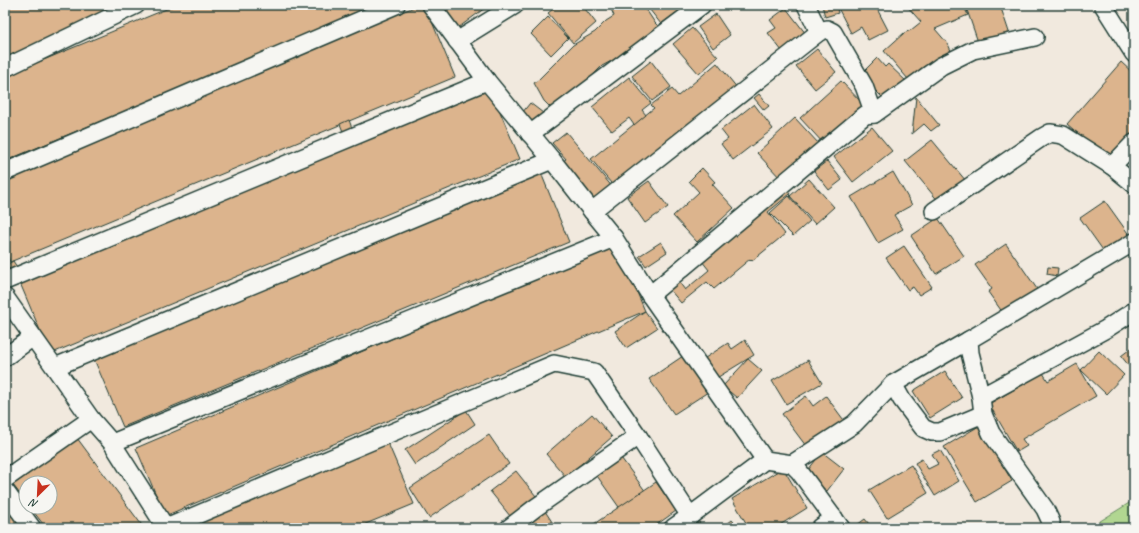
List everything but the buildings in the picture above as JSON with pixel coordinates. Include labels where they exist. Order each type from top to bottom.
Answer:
[{"type":"street","points":[[5,68],[136,5]]},
{"type":"street","points":[[5,172],[396,5]]},
{"type":"street","points":[[431,5],[487,81],[614,238],[650,295],[765,460]]},
{"type":"street","points":[[457,41],[515,5]]},
{"type":"street","points":[[530,134],[702,5]]},
{"type":"street","points":[[806,5],[819,32]]},
{"type":"street","points":[[1103,5],[1134,54]]},
{"type":"street","points":[[592,211],[819,32],[827,29],[833,32],[864,86],[874,114]]},
{"type":"street","points":[[650,295],[865,115],[874,114],[941,66],[973,50],[1035,37]]},
{"type":"street","points":[[5,281],[487,81]]},
{"type":"street","points":[[934,211],[1050,133],[1063,135],[1112,166],[1134,184]]},
{"type":"street","points":[[1112,166],[1134,143]]},
{"type":"street","points":[[56,367],[552,160]]},
{"type":"street","points":[[112,443],[614,238]]},
{"type":"street","points":[[792,464],[854,424],[893,384],[1134,242]]},
{"type":"street","points":[[5,297],[56,367],[91,419],[112,443],[166,528],[554,364],[594,372],[690,516]]},
{"type":"street","points":[[981,397],[1106,329],[1134,312]]},
{"type":"street","points":[[5,357],[33,337]]},
{"type":"street","points":[[969,340],[970,353],[981,397],[983,414],[991,432],[1045,509],[1051,522],[1050,528]]},
{"type":"street","points":[[893,384],[902,400],[923,428],[932,432],[940,432],[983,414]]},
{"type":"street","points":[[5,479],[91,419]]},
{"type":"street","points":[[509,528],[638,436]]},
{"type":"street","points":[[673,528],[765,460],[792,464],[799,471],[838,523],[820,528]]},
{"type":"street","points":[[5,491],[32,528]]},
{"type":"green space","points":[[1134,500],[1134,528],[1089,528]]}]
